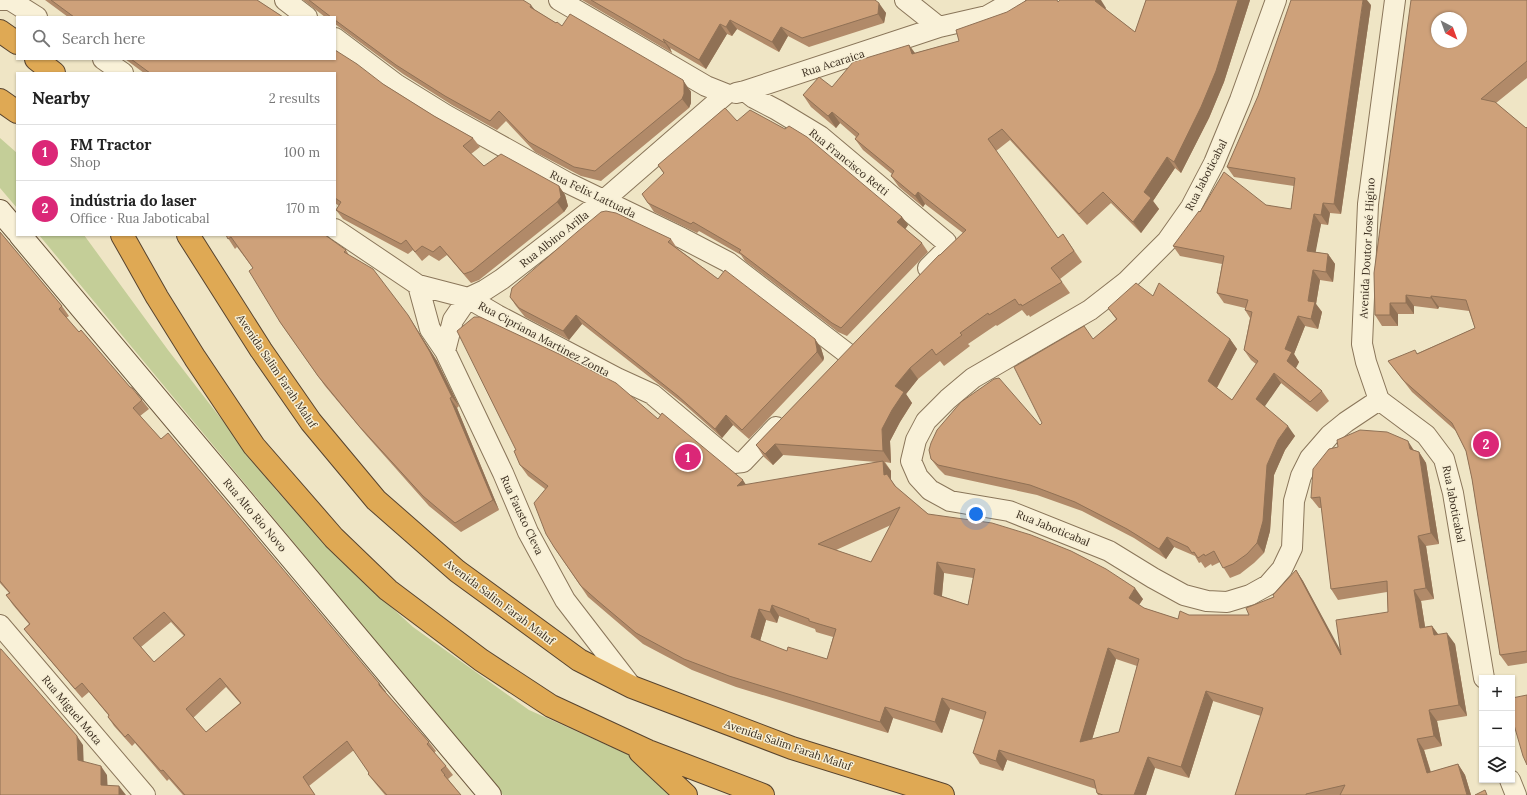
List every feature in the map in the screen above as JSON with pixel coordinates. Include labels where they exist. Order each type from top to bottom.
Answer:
[{"type":"highway","points":[[0,31],[16,43]]},
{"type":"highway","points":[[37,60],[53,72]]},
{"type":"highway","points":[[0,100],[16,111]]},
{"type":"highway","points":[[123,236],[157,297],[195,358],[254,446],[334,538],[388,590],[481,660],[551,706],[648,751],[763,795]]},
{"type":"highway","name":"Avenida Salim Farah Maluf","points":[[189,236],[261,350],[311,422],[376,500],[456,571],[579,660],[632,687],[792,748],[943,795]]},
{"type":"highway","points":[[629,742],[686,795]]},
{"type":"street","points":[[0,0],[10,0],[35,16]]},
{"type":"street","points":[[284,0],[306,16]]},
{"type":"street","name":"Rua Francisco Retti","points":[[559,0],[706,86],[754,98],[820,136],[946,242],[947,249],[916,282]]},
{"type":"street","points":[[905,0],[938,28]]},
{"type":"street","name":"Rua Acaraica","points":[[735,93],[938,28],[987,16],[1015,0]]},
{"type":"street","name":"Rua Jaboticabal","points":[[1276,0],[1240,100],[1214,163],[1191,207],[1166,241],[1126,282],[1090,310],[973,378],[948,399],[926,421],[916,440],[911,461],[918,477],[930,490],[950,501],[1009,511],[1109,551],[1184,595],[1207,601],[1227,602],[1250,595],[1268,585],[1282,568],[1292,548],[1294,501],[1300,476],[1310,458],[1330,435],[1379,400],[1426,434],[1444,459],[1453,493],[1483,675]]},
{"type":"street","name":"Avenida Doutor José Higino","points":[[1379,400],[1366,362],[1362,344],[1368,204],[1395,0]]},
{"type":"street","name":"Rua Felix Lattuada","points":[[336,39],[396,84],[446,115],[568,183],[728,262],[847,354]]},
{"type":"street","points":[[104,60],[122,72]]},
{"type":"street","name":"Rua Albino Arilla","points":[[468,298],[486,290],[502,279],[604,200],[735,93]]},
{"type":"street","points":[[0,211],[16,230]]},
{"type":"street","name":"Rua Cipriana Martinez Zonta","points":[[336,230],[418,285],[468,298],[617,378],[652,394],[734,463],[743,462],[787,416]]},
{"type":"street","name":"Rua Alto Rio Novo","points":[[21,236],[490,795]]},
{"type":"street","name":"Rua Fausto Cleva","points":[[418,285],[430,329],[445,351],[503,473],[528,532],[565,600],[632,687]]},
{"type":"street","points":[[445,351],[453,320],[468,298]]},
{"type":"street","name":"Rua Miguel Mota","points":[[0,625],[145,795]]},
{"type":"street","points":[[1511,783],[1516,795]]},
{"type":"green space","points":[[0,138],[16,152],[16,207],[0,188]]},
{"type":"green space","points":[[40,236],[85,236],[168,350],[276,490],[340,560],[413,627],[529,710],[636,758],[674,795],[503,795]]},
{"type":"building","points":[[51,0],[257,0],[281,16],[73,16]]},
{"type":"building","points":[[309,0],[523,0],[531,5],[530,7],[562,26],[570,14],[683,80],[684,94],[682,99],[595,171],[574,167],[529,142],[499,111],[490,121],[445,96],[396,65],[336,21],[336,16],[330,16]]},
{"type":"building","points":[[591,0],[875,0],[879,3],[878,14],[802,38],[781,27],[772,42],[730,20],[726,27],[720,24],[699,60],[663,39],[665,43]]},
{"type":"building","points":[[1027,0],[1057,0],[1058,2],[1060,0],[1096,0],[1095,1],[1135,32],[1146,0],[1238,0],[1216,71],[1201,107],[1174,162],[1167,157],[1144,192],[1151,198],[1133,222],[1103,192],[1079,214],[1002,129],[988,139],[1058,238],[1063,234],[1074,251],[1051,268],[1062,282],[1022,306],[1021,304],[1019,305],[1015,299],[989,315],[988,313],[960,333],[962,335],[936,355],[932,349],[910,368],[895,386],[904,392],[882,429],[883,451],[775,444],[765,454],[756,445],[939,255],[966,230],[918,192],[915,196],[891,176],[894,171],[855,139],[859,134],[832,112],[828,116],[803,95],[819,77],[832,87],[853,62],[909,45],[912,54],[959,41],[956,30],[1007,12]]},
{"type":"building","points":[[1291,0],[1363,0],[1334,204],[1323,203],[1321,215],[1314,214],[1307,251],[1328,254],[1326,272],[1313,270],[1308,301],[1315,302],[1311,319],[1298,316],[1285,349],[1292,352],[1287,361],[1322,391],[1310,402],[1274,373],[1256,399],[1288,426],[1278,440],[1267,465],[1263,521],[1257,543],[1247,554],[1233,564],[1223,568],[1214,551],[1205,556],[1204,554],[1198,558],[1188,547],[1167,537],[1159,549],[1127,529],[1075,502],[1030,485],[938,465],[931,459],[929,450],[937,430],[961,402],[994,379],[999,378],[1040,425],[1042,423],[1014,367],[1084,326],[1093,339],[1117,319],[1108,308],[1136,283],[1153,296],[1159,283],[1230,339],[1208,381],[1232,400],[1258,361],[1244,350],[1252,312],[1245,310],[1248,300],[1217,293],[1224,256],[1173,246],[1199,211],[1200,212],[1224,172],[1266,205],[1291,209],[1295,178],[1227,167],[1258,96]]},
{"type":"building","points":[[1411,0],[1527,0],[1527,61],[1481,99],[1495,102],[1526,128],[1527,127],[1527,651],[1500,655],[1472,479],[1466,451],[1452,423],[1404,381],[1388,361],[1415,350],[1417,354],[1475,328],[1466,300],[1406,295],[1406,303],[1390,303],[1390,315],[1375,315],[1374,273]]},
{"type":"building","points":[[336,51],[357,64],[383,84],[434,116],[473,138],[463,146],[484,166],[501,154],[559,186],[561,197],[557,202],[472,271],[464,274],[440,246],[433,252],[422,246],[415,252],[406,240],[401,244],[336,210],[341,202],[336,199],[336,72],[149,72],[132,60],[336,60]]},
{"type":"building","points":[[725,108],[737,121],[750,110],[785,129],[789,126],[807,137],[902,217],[897,222],[922,243],[841,328],[832,323],[739,252],[741,250],[693,222],[691,224],[648,203],[642,194],[664,173],[658,165]]},
{"type":"building","points":[[606,211],[616,213],[671,239],[668,242],[718,279],[725,270],[815,339],[817,352],[742,430],[726,415],[715,429],[678,396],[576,315],[563,331],[519,308],[510,297],[512,288],[601,212]]},
{"type":"building","points":[[0,232],[62,306],[59,309],[79,332],[81,330],[142,400],[133,408],[161,439],[168,433],[379,683],[379,685],[429,742],[427,744],[446,766],[441,770],[444,775],[461,795],[387,795],[368,774],[369,773],[347,741],[303,777],[315,795],[185,795],[128,734],[125,737],[82,683],[75,689],[24,629],[30,624],[6,595],[10,593],[0,581]],"holes":[[[164,612],[185,635],[154,662],[133,638]],[[220,678],[241,703],[206,732],[186,709]]]},
{"type":"building","points":[[226,236],[326,236],[346,250],[344,252],[373,269],[408,315],[430,352],[452,397],[450,398],[493,500],[455,523],[423,496],[359,426],[318,376],[280,322],[249,271],[253,268],[231,237],[228,239]]},
{"type":"building","points":[[474,317],[480,317],[559,354],[616,383],[658,419],[662,413],[743,480],[737,486],[883,461],[884,475],[887,474],[895,486],[928,514],[992,523],[1031,535],[1071,551],[1106,569],[1135,588],[1129,598],[1144,608],[1178,619],[1180,611],[1189,615],[1249,615],[1246,608],[1274,597],[1273,595],[1296,570],[1341,655],[1336,620],[1388,612],[1387,581],[1331,589],[1320,497],[1311,498],[1313,469],[1329,449],[1338,447],[1337,440],[1360,430],[1387,432],[1408,441],[1410,449],[1419,452],[1431,533],[1418,536],[1426,588],[1414,590],[1420,628],[1432,626],[1434,635],[1447,633],[1459,705],[1429,710],[1434,736],[1417,739],[1427,773],[1458,764],[1467,795],[1340,795],[1345,785],[1306,795],[1235,795],[1263,708],[1206,691],[1181,767],[1148,757],[1134,795],[1103,795],[1097,793],[1094,780],[999,750],[996,761],[973,753],[986,712],[942,698],[935,722],[885,707],[880,722],[729,676],[684,659],[636,633],[598,601],[581,586],[554,547],[546,534],[534,503],[548,486],[520,465],[514,451],[516,450],[457,331]],"holes":[[[900,507],[871,562],[818,544]],[[937,562],[975,569],[968,605],[934,594]],[[772,605],[809,619],[809,621],[836,629],[827,659],[788,647],[787,651],[751,637],[759,609],[770,612]],[[1108,648],[1139,659],[1119,732],[1080,742]]]},
{"type":"building","points":[[0,649],[77,736],[78,760],[101,766],[101,785],[119,786],[119,795],[0,795]]},
{"type":"building","points":[[1527,695],[1527,765],[1515,728],[1515,697]]},
{"type":"building","points":[[1485,790],[1487,795],[1475,795]]},
{"type":"place","name":"indústria do laser","points":[[1486,444]]},
{"type":"place","name":"FM Tractor","points":[[688,457]]}]
